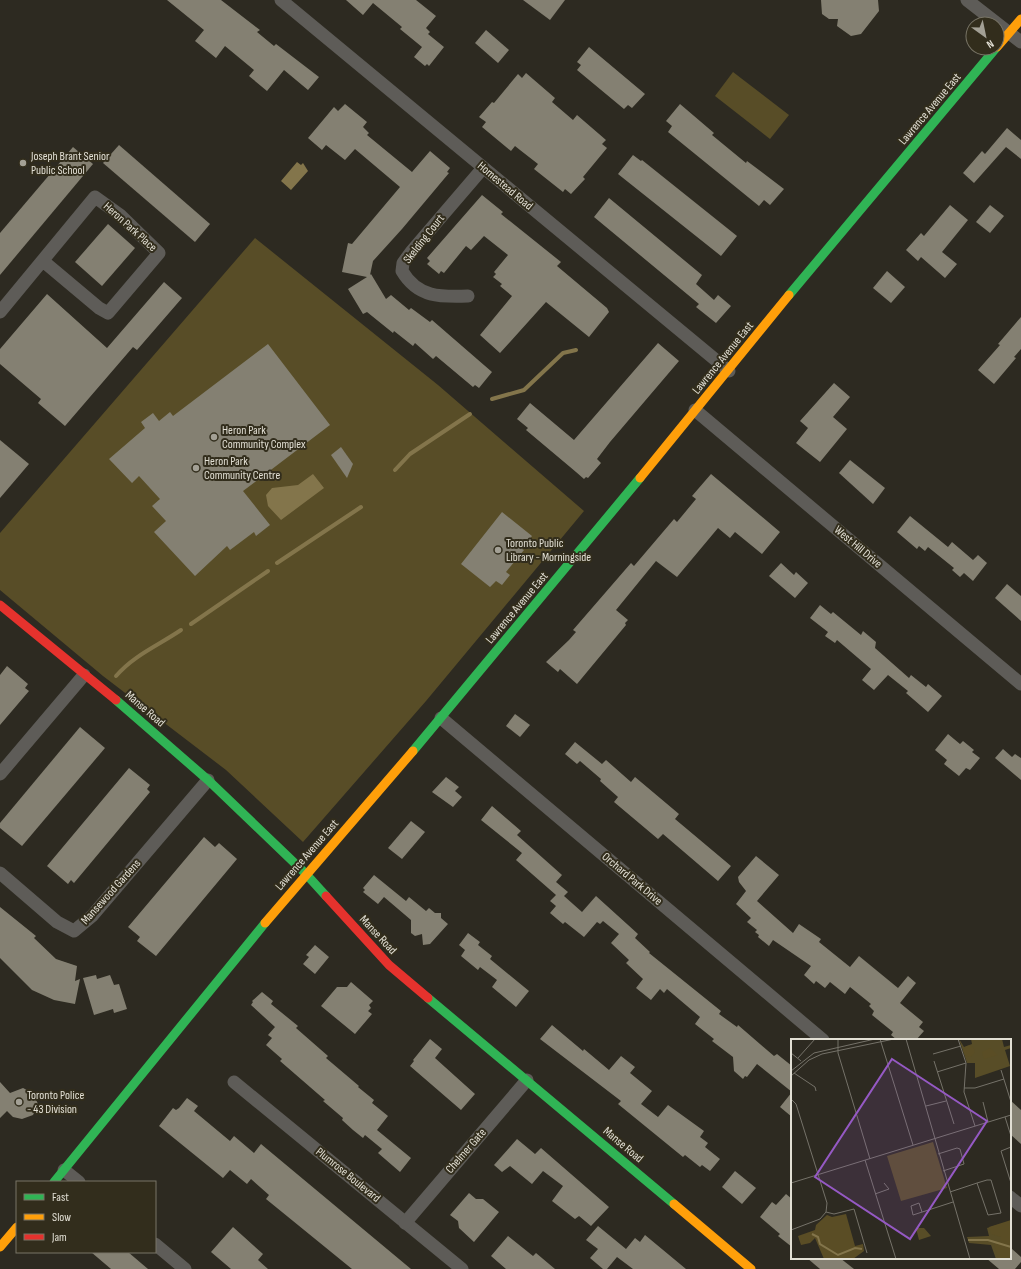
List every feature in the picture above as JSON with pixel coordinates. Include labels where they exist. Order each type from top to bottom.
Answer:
[{"type":"main road","name":"Lawrence Avenue East","points":[[1005,39],[1021,20]]},
{"type":"main road","name":"Lawrence Avenue East","points":[[55,1181],[306,874],[441,718],[728,371],[808,271],[990,56]]},
{"type":"main road","name":"Manse Road","points":[[0,605],[208,780],[306,874],[389,965],[751,1269]]},
{"type":"main road","points":[[0,1247],[16,1228]]},
{"type":"street","name":"Homestead Road","points":[[282,0],[728,371]]},
{"type":"street","points":[[967,0],[1021,42]]},
{"type":"street","name":"Skelding Court","points":[[468,296],[433,296],[424,293],[406,279],[402,271],[403,263],[411,252],[483,168]]},
{"type":"street","name":"Heron Park Place","points":[[0,312],[95,197],[120,215],[159,253],[108,313],[43,261]]},
{"type":"street","name":"West Hill Drive","points":[[695,410],[1021,684]]},
{"type":"street","points":[[0,774],[84,675]]},
{"type":"street","name":"Orchard Park Drive","points":[[441,718],[822,1039]]},
{"type":"street","name":"Mansewood Gardens","points":[[0,873],[57,922],[74,931],[92,916],[208,780]]},
{"type":"street","name":"Chelmer Gate","points":[[406,1223],[527,1080]]},
{"type":"street","name":"Plumrose Boulevard","points":[[234,1082],[462,1269]]},
{"type":"street","points":[[64,1170],[78,1181]]},
{"type":"street","points":[[1011,1198],[1021,1206]]},
{"type":"street","points":[[156,1245],[185,1269]]},
{"type":"shaded area","points":[[733,72],[789,115],[770,139],[715,96]]},
{"type":"shaded area","points":[[297,162],[301,165],[303,163],[308,171],[291,190],[281,181]]},
{"type":"shaded area","points":[[255,238],[438,385],[584,511],[426,701],[303,842],[226,770],[103,676],[0,590],[0,533]]},
{"type":"shaded area","points":[[313,474],[324,488],[281,520],[268,506],[266,495],[272,488],[298,485]]},
{"type":"building","points":[[167,0],[221,0],[260,30],[257,32],[274,46],[276,44],[319,77],[308,90],[284,70],[267,91],[249,76],[254,70],[225,46],[216,58],[195,41],[204,30]]},
{"type":"building","points":[[346,0],[416,0],[436,16],[426,28],[430,32],[428,34],[444,47],[429,66],[427,64],[425,66],[414,57],[422,47],[400,29],[402,27],[373,3],[363,15]]},
{"type":"building","points":[[523,0],[565,0],[550,20]]},
{"type":"building","points":[[821,0],[878,0],[879,11],[861,34],[851,36],[837,26],[838,19],[829,19],[822,14]]},
{"type":"building","points":[[486,30],[509,50],[498,63],[475,43]]},
{"type":"building","points":[[589,47],[645,94],[632,108],[628,105],[624,109],[577,70],[581,65],[577,62]]},
{"type":"building","points":[[526,73],[555,98],[552,102],[573,120],[577,115],[606,140],[602,144],[607,148],[583,177],[585,179],[571,194],[565,189],[563,192],[534,169],[538,164],[515,146],[511,151],[482,127],[486,122],[479,117],[492,102],[494,103],[518,74],[522,78]]},
{"type":"building","points":[[345,104],[367,122],[363,127],[369,133],[367,135],[412,172],[430,151],[450,168],[447,172],[449,173],[373,261],[370,275],[371,274],[386,299],[391,295],[409,310],[411,308],[430,322],[432,320],[492,372],[479,388],[475,385],[473,387],[436,356],[433,359],[415,343],[413,346],[394,331],[393,333],[367,312],[363,314],[348,289],[367,277],[342,272],[348,243],[352,244],[400,187],[355,149],[345,160],[326,145],[322,150],[308,138],[334,107],[338,111]]},
{"type":"building","points":[[680,104],[714,133],[712,135],[746,163],[747,161],[784,189],[770,205],[764,200],[759,206],[668,132],[672,126],[666,121]]},
{"type":"building","points":[[1007,128],[1021,140],[1021,159],[1006,147],[974,183],[963,173],[982,151],[985,154]]},
{"type":"building","points":[[119,145],[210,224],[195,242],[103,163]]},
{"type":"building","points":[[73,147],[93,164],[0,275],[0,233]]},
{"type":"building","points":[[633,155],[641,161],[642,160],[737,236],[721,256],[618,174]]},
{"type":"building","points":[[482,195],[503,212],[501,214],[561,262],[557,266],[607,308],[609,312],[589,337],[546,302],[500,353],[480,335],[512,296],[500,286],[502,284],[493,277],[496,274],[494,272],[508,255],[484,236],[471,250],[466,246],[444,273],[441,271],[439,274],[427,264],[430,261],[427,258]]},
{"type":"building","points":[[609,198],[702,275],[696,284],[714,300],[718,295],[731,306],[716,323],[696,307],[699,304],[594,217]]},
{"type":"building","points":[[950,205],[968,220],[942,252],[957,264],[945,278],[921,257],[918,261],[906,250],[921,233],[924,236]]},
{"type":"building","points":[[990,205],[1004,216],[990,233],[976,222]]},
{"type":"building","points":[[108,224],[135,248],[102,286],[75,262]]},
{"type":"building","points":[[887,271],[905,287],[891,303],[873,288]]},
{"type":"building","points":[[164,282],[182,298],[137,350],[133,347],[65,426],[38,403],[41,399],[0,364],[0,349],[47,294],[107,348]]},
{"type":"building","points":[[1021,317],[1021,349],[1014,357],[1016,358],[994,384],[978,370],[1000,345],[998,344]]},
{"type":"building","points":[[658,343],[679,361],[610,442],[597,459],[601,463],[588,478],[586,477],[584,479],[526,430],[528,428],[517,419],[530,403],[574,440]]},
{"type":"building","name":"Heron Park Community Centre","points":[[268,344],[330,425],[243,491],[270,525],[256,536],[254,532],[230,550],[227,546],[195,576],[154,532],[166,521],[152,506],[160,499],[139,476],[132,483],[109,459],[145,428],[141,422],[153,413],[159,421],[170,412],[173,416]]},
{"type":"building","points":[[834,383],[850,397],[833,417],[847,429],[820,462],[796,443],[808,428],[800,421]]},
{"type":"building","points":[[0,440],[29,464],[0,498]]},
{"type":"building","points":[[341,447],[353,464],[347,478],[331,455]]},
{"type":"building","points":[[850,460],[885,488],[873,504],[839,473]]},
{"type":"building","points":[[711,474],[780,532],[762,554],[735,532],[730,538],[718,528],[677,577],[656,561],[616,610],[628,620],[625,623],[626,625],[577,684],[560,669],[558,672],[546,662],[576,632],[573,630],[631,563],[634,566],[674,519],[677,522],[696,499],[692,496]]},
{"type":"building","name":"Toronto Public Library - Morningside","points":[[502,512],[532,536],[522,549],[524,550],[506,572],[510,575],[502,585],[496,581],[490,587],[461,564]]},
{"type":"building","points":[[910,516],[948,547],[952,542],[973,560],[978,555],[987,563],[973,581],[964,573],[960,577],[952,570],[954,568],[928,547],[925,551],[919,546],[917,549],[897,532]]},
{"type":"building","points":[[781,563],[794,575],[796,572],[808,583],[795,598],[769,576]]},
{"type":"building","points":[[1007,584],[1021,596],[1021,621],[995,598]]},
{"type":"building","points":[[820,605],[831,614],[833,612],[861,635],[863,631],[876,642],[875,648],[909,678],[911,675],[926,687],[928,684],[942,696],[928,712],[906,693],[908,691],[888,675],[874,690],[862,680],[871,669],[837,640],[835,643],[825,636],[828,632],[810,618]]},
{"type":"building","points":[[7,666],[28,684],[25,688],[29,691],[0,725],[0,675]]},
{"type":"building","points":[[515,714],[530,725],[520,737],[506,726]]},
{"type":"building","points":[[80,727],[105,748],[22,846],[0,828],[0,823]]},
{"type":"building","points":[[948,734],[960,744],[963,741],[974,750],[972,752],[980,758],[970,770],[966,768],[959,776],[944,764],[947,760],[935,750]]},
{"type":"building","points":[[575,742],[602,764],[606,760],[631,782],[635,777],[679,814],[675,819],[731,866],[718,881],[663,834],[658,839],[614,802],[618,797],[600,781],[601,779],[580,761],[577,764],[565,754]]},
{"type":"building","points":[[1003,749],[1012,757],[1015,754],[1021,758],[1021,780],[995,758]]},
{"type":"building","points":[[129,768],[150,785],[147,789],[150,792],[74,883],[71,880],[68,884],[47,866]]},
{"type":"building","points":[[446,777],[459,787],[455,791],[462,797],[453,807],[432,792]]},
{"type":"building","points":[[492,806],[521,831],[517,835],[562,875],[556,882],[568,892],[564,896],[582,912],[596,896],[638,934],[635,938],[650,952],[649,953],[721,1011],[719,1014],[737,1027],[738,1025],[774,1056],[777,1054],[791,1065],[791,1091],[757,1064],[747,1077],[745,1076],[743,1079],[734,1071],[733,1057],[712,1041],[714,1039],[695,1024],[700,1017],[667,989],[664,993],[660,989],[651,1000],[636,988],[643,979],[626,963],[629,960],[611,943],[619,934],[603,921],[600,924],[597,922],[584,937],[565,922],[563,924],[550,913],[556,906],[550,901],[556,895],[516,860],[522,853],[481,820]]},
{"type":"building","points":[[411,821],[425,832],[402,859],[388,848]]},
{"type":"building","points":[[204,837],[215,847],[219,843],[237,859],[156,956],[137,941],[140,937],[128,927]]},
{"type":"building","points":[[756,856],[779,875],[757,901],[793,933],[799,924],[821,939],[819,942],[850,967],[859,956],[898,988],[908,976],[916,983],[900,1003],[923,1022],[919,1027],[924,1031],[917,1039],[896,1039],[891,1035],[893,1032],[872,1015],[874,1011],[869,1006],[871,1004],[850,987],[845,994],[830,982],[825,988],[816,981],[814,984],[804,975],[811,966],[773,940],[769,946],[758,937],[759,935],[755,932],[757,930],[747,922],[751,918],[736,904],[746,891],[739,882],[738,877]]},
{"type":"building","points":[[374,875],[406,901],[409,897],[426,911],[429,908],[435,913],[441,913],[441,918],[448,924],[430,944],[423,945],[422,934],[415,936],[411,933],[411,920],[384,897],[378,904],[363,892],[365,890],[363,888]]},
{"type":"building","points":[[0,907],[36,936],[34,938],[56,959],[77,966],[75,981],[80,979],[75,1004],[54,1000],[32,990],[0,958]]},
{"type":"building","points":[[468,933],[480,942],[478,945],[492,956],[490,959],[529,991],[516,1007],[492,987],[497,980],[480,967],[478,970],[461,956],[465,950],[459,945]]},
{"type":"building","points":[[315,945],[329,957],[315,974],[303,964],[309,957],[306,955]]},
{"type":"building","points":[[96,975],[97,979],[110,975],[114,985],[119,984],[127,1009],[114,1013],[113,1009],[94,1015],[83,978]]},
{"type":"building","points":[[351,982],[373,1001],[369,1005],[371,1008],[368,1011],[372,1014],[355,1034],[321,1006],[337,987],[347,987]]},
{"type":"building","points":[[262,992],[273,1001],[271,1004],[298,1026],[296,1028],[328,1056],[326,1058],[374,1100],[372,1103],[388,1116],[377,1130],[411,1158],[400,1172],[378,1153],[382,1149],[365,1135],[363,1138],[353,1130],[342,1120],[343,1118],[323,1101],[325,1100],[280,1061],[282,1059],[266,1045],[272,1038],[268,1035],[275,1027],[251,1005],[253,1002],[252,1001]]},
{"type":"building","points":[[552,1025],[609,1070],[621,1056],[635,1067],[630,1073],[652,1091],[641,1104],[658,1117],[668,1105],[704,1131],[700,1137],[708,1143],[705,1147],[720,1159],[710,1171],[702,1165],[700,1167],[685,1155],[683,1157],[618,1104],[621,1101],[540,1039]]},
{"type":"building","points":[[430,1039],[442,1049],[435,1058],[475,1094],[461,1110],[410,1066]]},
{"type":"building","name":"Toronto Police - 43 Division","points":[[0,1082],[10,1093],[23,1088],[33,1093],[38,1104],[33,1115],[22,1119],[13,1117],[7,1111],[0,1118]]},
{"type":"building","points":[[791,1093],[791,1116],[780,1107]]},
{"type":"building","points":[[187,1098],[198,1106],[194,1111],[230,1141],[234,1136],[254,1153],[261,1144],[411,1269],[352,1269],[266,1199],[269,1195],[251,1179],[247,1184],[230,1170],[223,1178],[159,1126],[173,1108],[176,1110],[179,1108]]},
{"type":"building","points":[[1011,1101],[1021,1110],[1021,1144],[1011,1135]]},
{"type":"building","points":[[517,1139],[535,1154],[541,1148],[609,1207],[591,1226],[579,1216],[575,1219],[552,1201],[563,1186],[543,1171],[532,1184],[510,1166],[502,1172],[494,1165]]},
{"type":"building","points":[[735,1171],[756,1188],[742,1204],[722,1187]]},
{"type":"building","points":[[469,1193],[476,1199],[483,1199],[499,1212],[474,1242],[459,1228],[458,1221],[450,1215]]},
{"type":"building","points":[[786,1194],[791,1198],[791,1246],[778,1236],[780,1234],[760,1217],[772,1202],[776,1205]]},
{"type":"building","points":[[598,1226],[626,1249],[635,1238],[640,1242],[645,1235],[686,1269],[633,1269],[617,1257],[607,1269],[603,1269],[590,1258],[598,1249],[586,1240]]},
{"type":"building","points":[[233,1227],[263,1254],[258,1260],[268,1269],[231,1269],[211,1252]]},
{"type":"building","points":[[508,1236],[533,1256],[536,1253],[555,1269],[506,1269],[491,1256]]},
{"type":"building","points":[[1012,1249],[1021,1257],[1021,1262],[1015,1269],[999,1269],[987,1259],[1011,1259]]},
{"type":"building","points":[[92,1253],[129,1253],[148,1269],[111,1269]]},
{"type":"building","points":[[808,1259],[841,1259],[854,1269],[820,1269]]},
{"type":"waterway","points":[[492,399],[524,390],[563,353],[576,350]]},
{"type":"waterway","points":[[395,470],[410,454],[470,414]]},
{"type":"waterway","points":[[277,563],[361,507]]},
{"type":"waterway","points":[[191,624],[268,571]]},
{"type":"waterway","points":[[116,676],[139,656],[181,630]]},
{"type":"traffic: fast","points":[[789,295],[989,56]]},
{"type":"traffic: fast","points":[[413,751],[640,478]]},
{"type":"traffic: fast","points":[[116,700],[208,780],[306,874],[326,896]]},
{"type":"traffic: fast","points":[[55,1181],[265,923]]},
{"type":"traffic: fast","points":[[428,998],[674,1204]]},
{"type":"traffic: slow","points":[[1005,38],[1021,19]]},
{"type":"traffic: slow","points":[[640,478],[789,295]]},
{"type":"traffic: slow","points":[[265,923],[413,751]]},
{"type":"traffic: slow","points":[[674,1204],[751,1269]]},
{"type":"traffic: slow","points":[[0,1247],[16,1228]]},
{"type":"traffic: jam","points":[[0,605],[116,700]]},
{"type":"traffic: jam","points":[[326,896],[389,965],[428,998]]},
{"type":"place","name":"Joseph Brant Senior Public School","points":[[23,163]]},
{"type":"place","name":"Heron Park Community Complex","points":[[214,437]]},
{"type":"place","name":"Heron Park Community Centre","points":[[196,468]]},
{"type":"place","name":"Toronto Public Library - Morningside","points":[[498,550]]},
{"type":"place","name":"Toronto Police - 43 Division","points":[[19,1102]]}]
